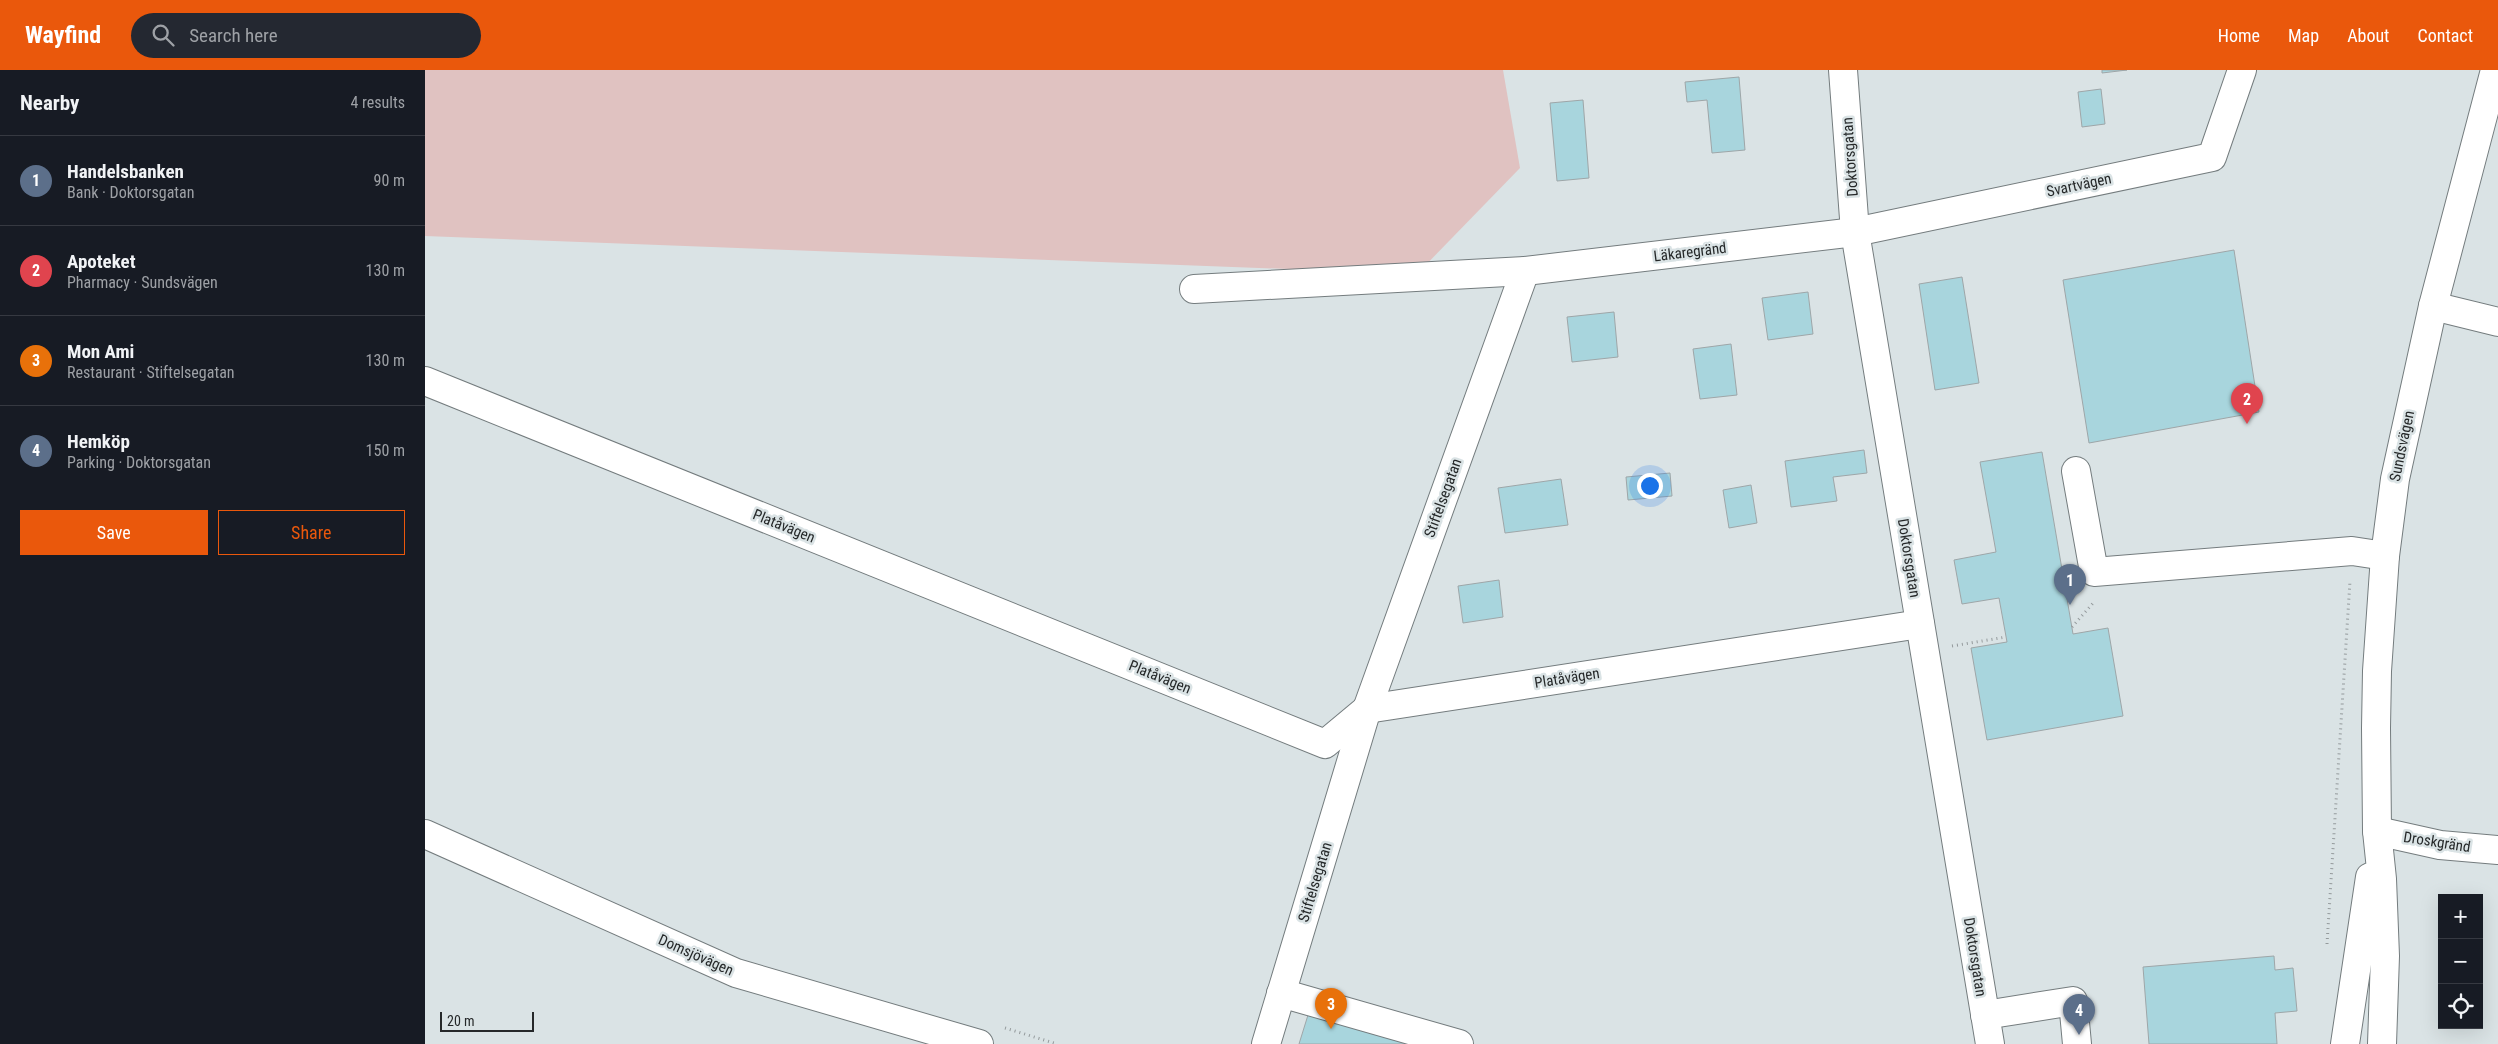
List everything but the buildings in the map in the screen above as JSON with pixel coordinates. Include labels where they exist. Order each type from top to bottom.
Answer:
[{"type":"street","name":"Doktorsgatan","points":[[1843,70],[1855,232],[1990,1044]]},
{"type":"street","name":"Svartvägen","points":[[1855,232],[2212,157],[2242,70]]},
{"type":"street","name":"Sundsvägen","points":[[2377,831],[2377,671],[2385,556],[2395,480],[2433,306],[2495,70]]},
{"type":"street","name":"Läkaregränd","points":[[1525,271],[1855,232]]},
{"type":"street","points":[[1194,289],[1525,271]]},
{"type":"street","name":"Stiftelsegatan","points":[[1266,1044],[1367,709],[1525,271]]},
{"type":"street","points":[[2433,306],[2498,322]]},
{"type":"street","name":"Platåvägen","points":[[425,381],[1325,744],[1367,709],[1920,624]]},
{"type":"street","points":[[2076,471],[2093,572],[2352,551],[2385,556]]},
{"type":"street","points":[[2345,1044],[2377,831]]},
{"type":"street","points":[[2377,831],[2382,879],[2385,956],[2382,1044]]},
{"type":"street","name":"Droskgränd","points":[[2377,831],[2439,845],[2498,850]]},
{"type":"street","name":"Domsjövägen","points":[[425,834],[736,974],[979,1044]]},
{"type":"street","points":[[1281,994],[1459,1044]]},
{"type":"street","points":[[1985,1015],[2073,1002],[2077,1044]]},
{"type":"path","points":[[1925,651],[2006,637]]},
{"type":"path","points":[[1001,1027],[1057,1044]]},
{"type":"shaded area","points":[[425,70],[1503,70],[1520,168],[1417,274],[425,236]]},
{"type":"place","name":"Apoteket","points":[[2247,424]]},
{"type":"place","name":"Handelsbanken","points":[[2070,605]]},
{"type":"place","name":"Mon Ami","points":[[1331,1029]]},
{"type":"place","name":"Hemköp","points":[[2079,1035]]}]
